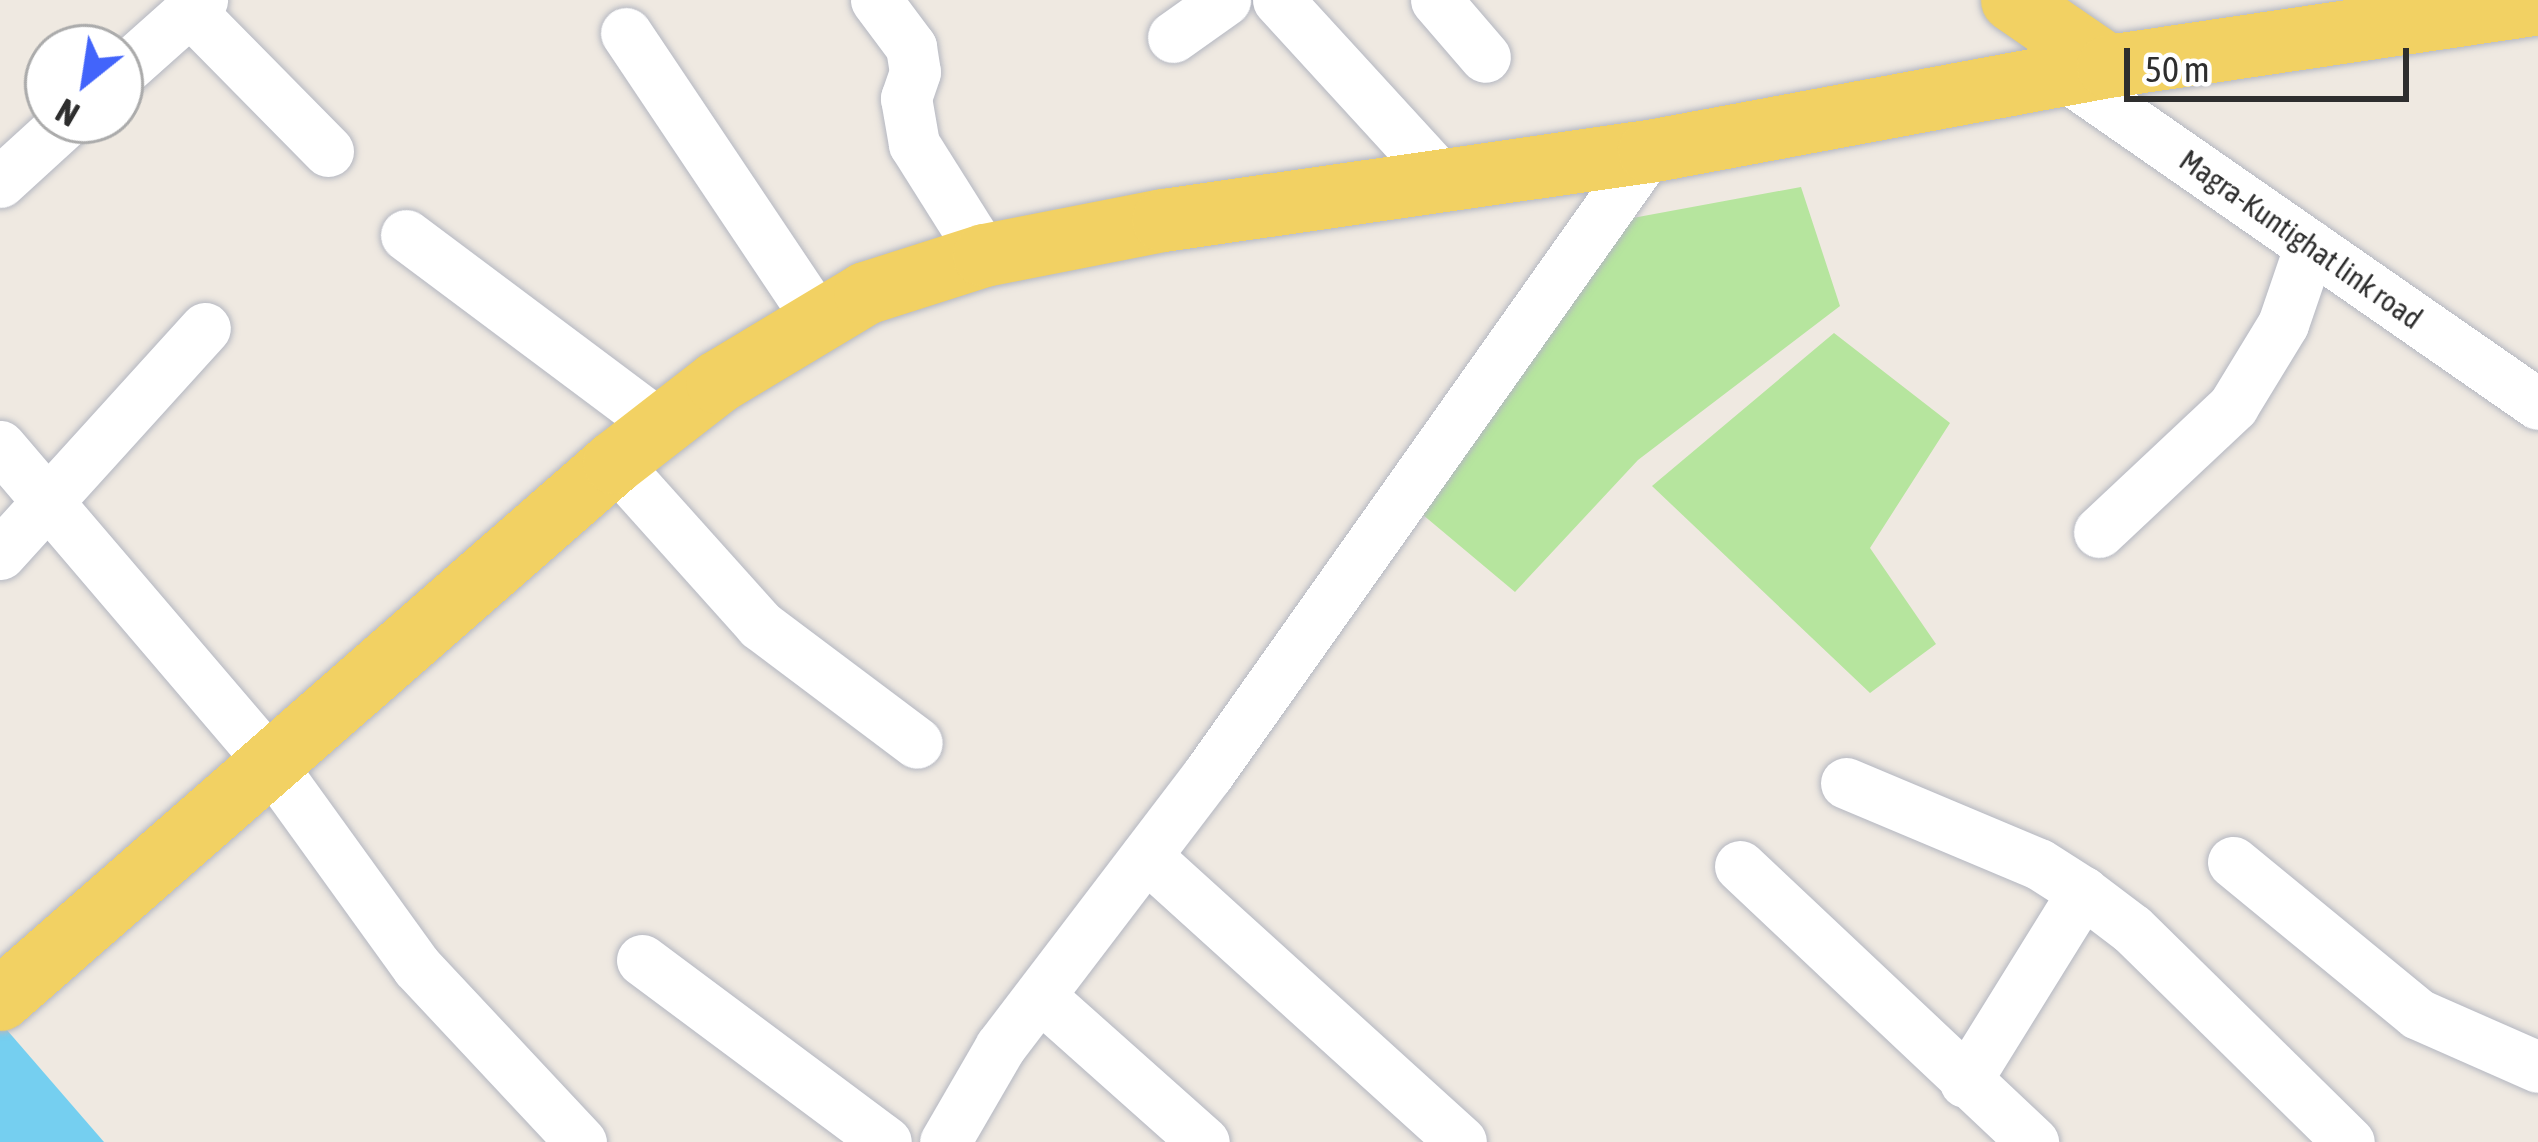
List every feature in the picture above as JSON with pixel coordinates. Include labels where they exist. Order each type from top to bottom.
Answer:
[{"type":"main road","points":[[21,980],[267,759],[637,444],[865,293],[984,255],[1441,178],[1649,151],[2086,70],[2538,3]]},
{"type":"main road","points":[[2032,5],[2086,70]]},
{"type":"street","points":[[876,0],[911,47],[915,72],[906,98],[914,143],[984,255]]},
{"type":"street","points":[[1173,37],[1225,0]]},
{"type":"street","points":[[1278,0],[1441,178]]},
{"type":"street","points":[[1436,0],[1485,57]]},
{"type":"street","points":[[144,51],[195,5],[328,151]]},
{"type":"street","points":[[626,33],[818,320]]},
{"type":"street","name":"Magra-Kuntighat link road","points":[[2086,70],[2310,245],[2538,404]]},
{"type":"street","points":[[0,182],[42,144]]},
{"type":"street","points":[[949,1140],[1000,1047],[1146,856],[1649,151]]},
{"type":"street","points":[[406,236],[637,444],[760,625],[917,743]]},
{"type":"street","points":[[2099,532],[2233,406],[2283,324],[2310,245]]},
{"type":"street","points":[[0,554],[205,328]]},
{"type":"street","points":[[0,446],[45,507],[267,759],[417,967],[581,1142]]},
{"type":"street","points":[[1846,783],[2039,864],[2083,892],[2132,929],[2348,1142]]},
{"type":"street","points":[[1146,856],[1461,1142]]},
{"type":"street","points":[[2234,862],[2418,1014],[2538,1067]]},
{"type":"street","points":[[1740,866],[2033,1142]]},
{"type":"street","points":[[1965,1082],[2083,892]]},
{"type":"street","points":[[643,960],[886,1142]]},
{"type":"street","points":[[1041,997],[1204,1142]]},
{"type":"green space","points":[[1801,187],[1840,306],[1638,460],[1515,592],[1404,499],[1611,222]]},
{"type":"green space","points":[[1834,333],[1950,423],[1870,548],[1936,644],[1870,693],[1652,486]]},
{"type":"water","points":[[0,1022],[104,1142],[0,1142]]}]
